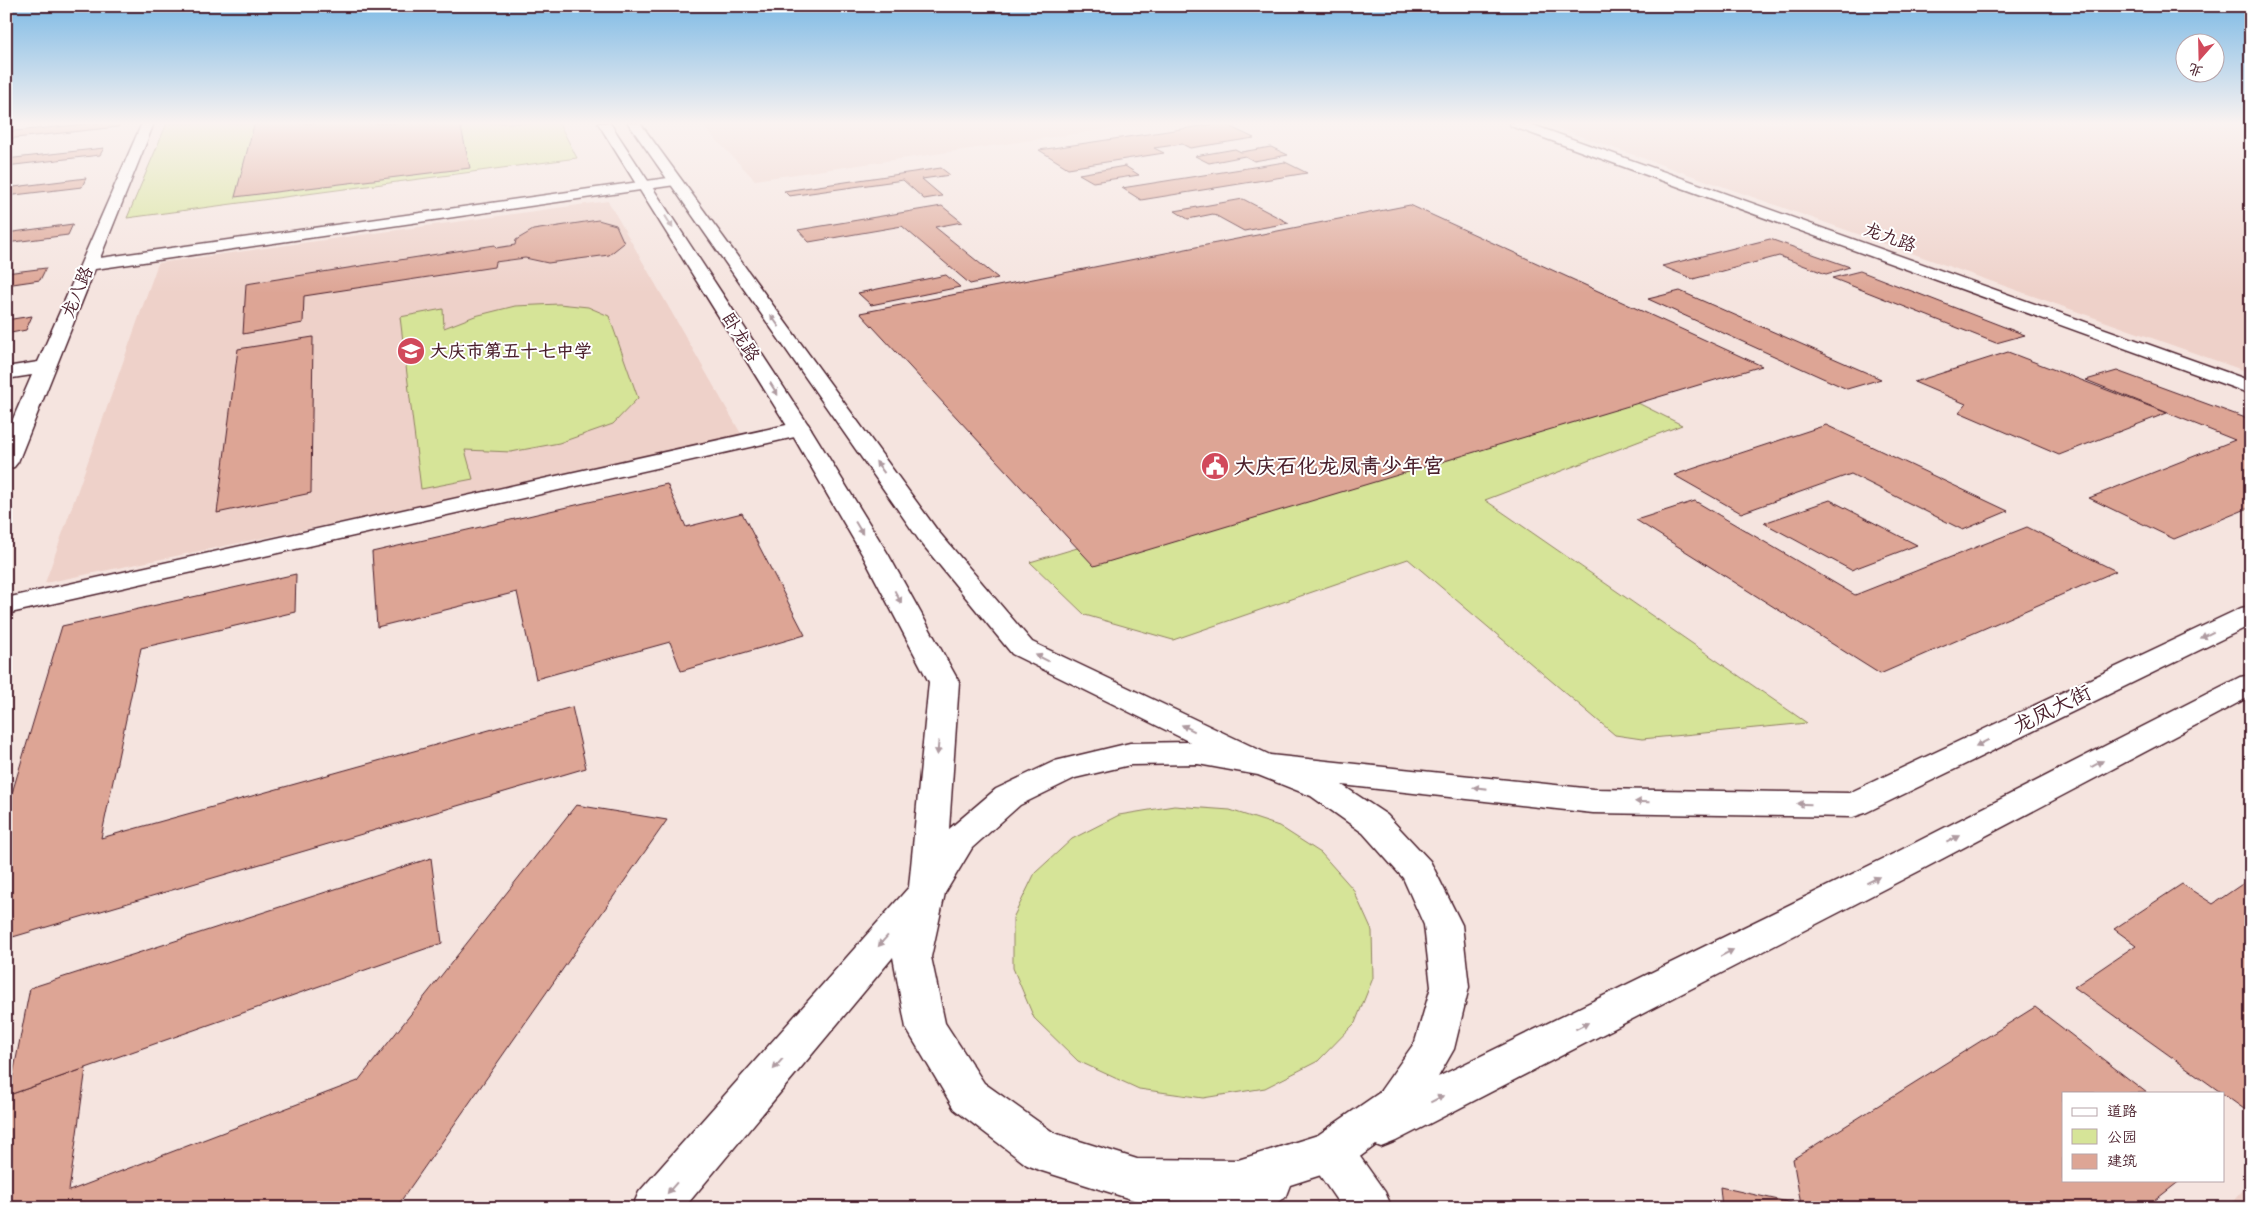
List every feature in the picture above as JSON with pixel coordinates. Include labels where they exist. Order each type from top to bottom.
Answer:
[{"type":"main road","name":"龙八路","points":[[6,462],[124,180]]},
{"type":"main road","name":"卧龙路","points":[[641,180],[800,429],[875,554],[944,682],[927,891]]},
{"type":"main road","name":"龙九路","points":[[1673,180],[2251,388]]},
{"type":"main road","points":[[89,264],[675,181]]},
{"type":"main road","name":"卧龙路","points":[[675,181],[928,536],[1022,648],[1264,764]]},
{"type":"main road","points":[[6,373],[46,367]]},
{"type":"main road","points":[[6,606],[800,429]]},
{"type":"main road","name":"龙凤大街","points":[[1264,764],[1593,801],[1853,805],[2251,614]]},
{"type":"main road","points":[[1222,1208],[1910,861],[2251,684]]},
{"type":"main road","points":[[655,1208],[927,891],[960,839],[1008,798],[1066,769],[1130,754],[1188,753],[1264,764],[1323,788],[1375,824],[1417,870],[1443,925],[1450,986],[1434,1049],[1394,1107],[1330,1152],[1238,1181],[1137,1180],[1042,1150],[970,1096],[926,1028],[912,957],[927,891]]},
{"type":"main road","points":[[1330,1152],[1369,1208]]},
{"type":"shaded area","points":[[1703,180],[2251,180],[2251,373]]},
{"type":"shaded area","name":"大庆市第五十七中学","points":[[608,201],[744,439],[45,583],[158,263]]},
{"type":"shaded area","points":[[2251,1181],[2251,1208],[2227,1208]]},
{"type":"green space","points":[[143,180],[415,180],[127,218]]},
{"type":"green space","points":[[559,304],[588,307],[609,316],[638,398],[613,424],[559,443],[511,452],[465,450],[473,479],[421,489],[400,317],[443,309],[444,328],[475,316],[515,306]]},
{"type":"green space","points":[[1612,390],[1682,425],[1485,500],[1807,723],[1642,739],[1615,735],[1408,559],[1173,640],[1085,615],[1030,562]]},
{"type":"green space","points":[[1174,806],[1230,810],[1279,826],[1321,853],[1353,889],[1372,931],[1373,978],[1355,1023],[1318,1061],[1265,1088],[1203,1098],[1139,1089],[1078,1061],[1034,1018],[1013,968],[1013,918],[1035,873],[1072,839],[1119,815]]},
{"type":"building","points":[[85,180],[82,187],[6,196],[6,188]]},
{"type":"building","points":[[240,180],[376,180],[235,197]]},
{"type":"building","points":[[861,180],[923,180],[942,196],[924,199],[903,180],[789,196],[784,191]]},
{"type":"building","points":[[1089,180],[1108,180],[1093,182]]},
{"type":"building","points":[[1174,180],[1266,180],[1141,200],[1122,188]]},
{"type":"building","points":[[1243,199],[1289,223],[1244,231],[1213,214],[1188,219],[1175,211]]},
{"type":"building","name":"大庆石化龙凤青少年宫","points":[[1410,205],[1762,366],[1094,566],[860,313]]},
{"type":"building","points":[[942,206],[962,222],[935,227],[998,278],[970,284],[902,226],[809,242],[798,230]]},
{"type":"building","points":[[598,220],[616,225],[624,243],[609,255],[548,263],[525,258],[495,262],[494,267],[304,296],[303,323],[243,334],[246,284],[495,245],[496,248],[515,245],[516,240],[533,230]]},
{"type":"building","points":[[73,224],[68,235],[6,243],[6,233]]},
{"type":"building","points":[[1770,239],[1850,267],[1826,274],[1779,256],[1693,279],[1662,266]]},
{"type":"building","points":[[46,268],[40,280],[6,285],[6,273]]},
{"type":"building","points":[[1860,271],[2025,335],[1996,343],[1832,278]]},
{"type":"building","points":[[946,275],[960,287],[871,305],[858,293]]},
{"type":"building","points":[[1680,291],[1881,379],[1847,389],[1648,299]]},
{"type":"building","points":[[32,316],[26,330],[6,334],[6,320]]},
{"type":"building","points":[[313,337],[311,493],[217,513],[238,349]]},
{"type":"building","points":[[2008,352],[2167,413],[2059,455],[1959,412],[1966,404],[1914,382]]},
{"type":"building","points":[[2117,371],[2251,420],[2251,507],[2174,539],[2089,498],[2235,440],[2086,380]]},
{"type":"building","points":[[1826,425],[2008,511],[1963,530],[1851,474],[1741,513],[1674,475]]},
{"type":"building","points":[[667,484],[686,527],[742,513],[805,635],[681,671],[670,642],[536,679],[517,592],[377,627],[372,552]]},
{"type":"building","points":[[1830,500],[1917,545],[1851,570],[1764,523]]},
{"type":"building","points":[[1695,501],[1855,595],[2027,527],[2116,571],[1880,674],[1636,520]]},
{"type":"building","points":[[296,574],[295,612],[141,648],[101,838],[572,707],[586,768],[6,939],[6,813],[62,626]]},
{"type":"building","points":[[576,805],[667,820],[398,1205],[391,1208],[6,1208],[6,1096],[86,1068],[69,1191],[358,1081]]},
{"type":"building","points":[[431,858],[442,943],[9,1095],[30,988]]},
{"type":"building","points":[[2251,878],[2251,1114],[2224,1095],[2224,1092],[2220,1092],[2074,987],[2136,945],[2114,929],[2182,884],[2213,904]]},
{"type":"building","points":[[2035,1007],[2146,1092],[2062,1092],[2062,1182],[2178,1182],[2145,1208],[1722,1208],[1720,1187],[1801,1205],[1793,1159]]},
{"type":"place","name":"大庆市第五十七中学","points":[[411,351]]},
{"type":"place","name":"大庆石化龙凤青少年宫","points":[[1215,466]]}]
